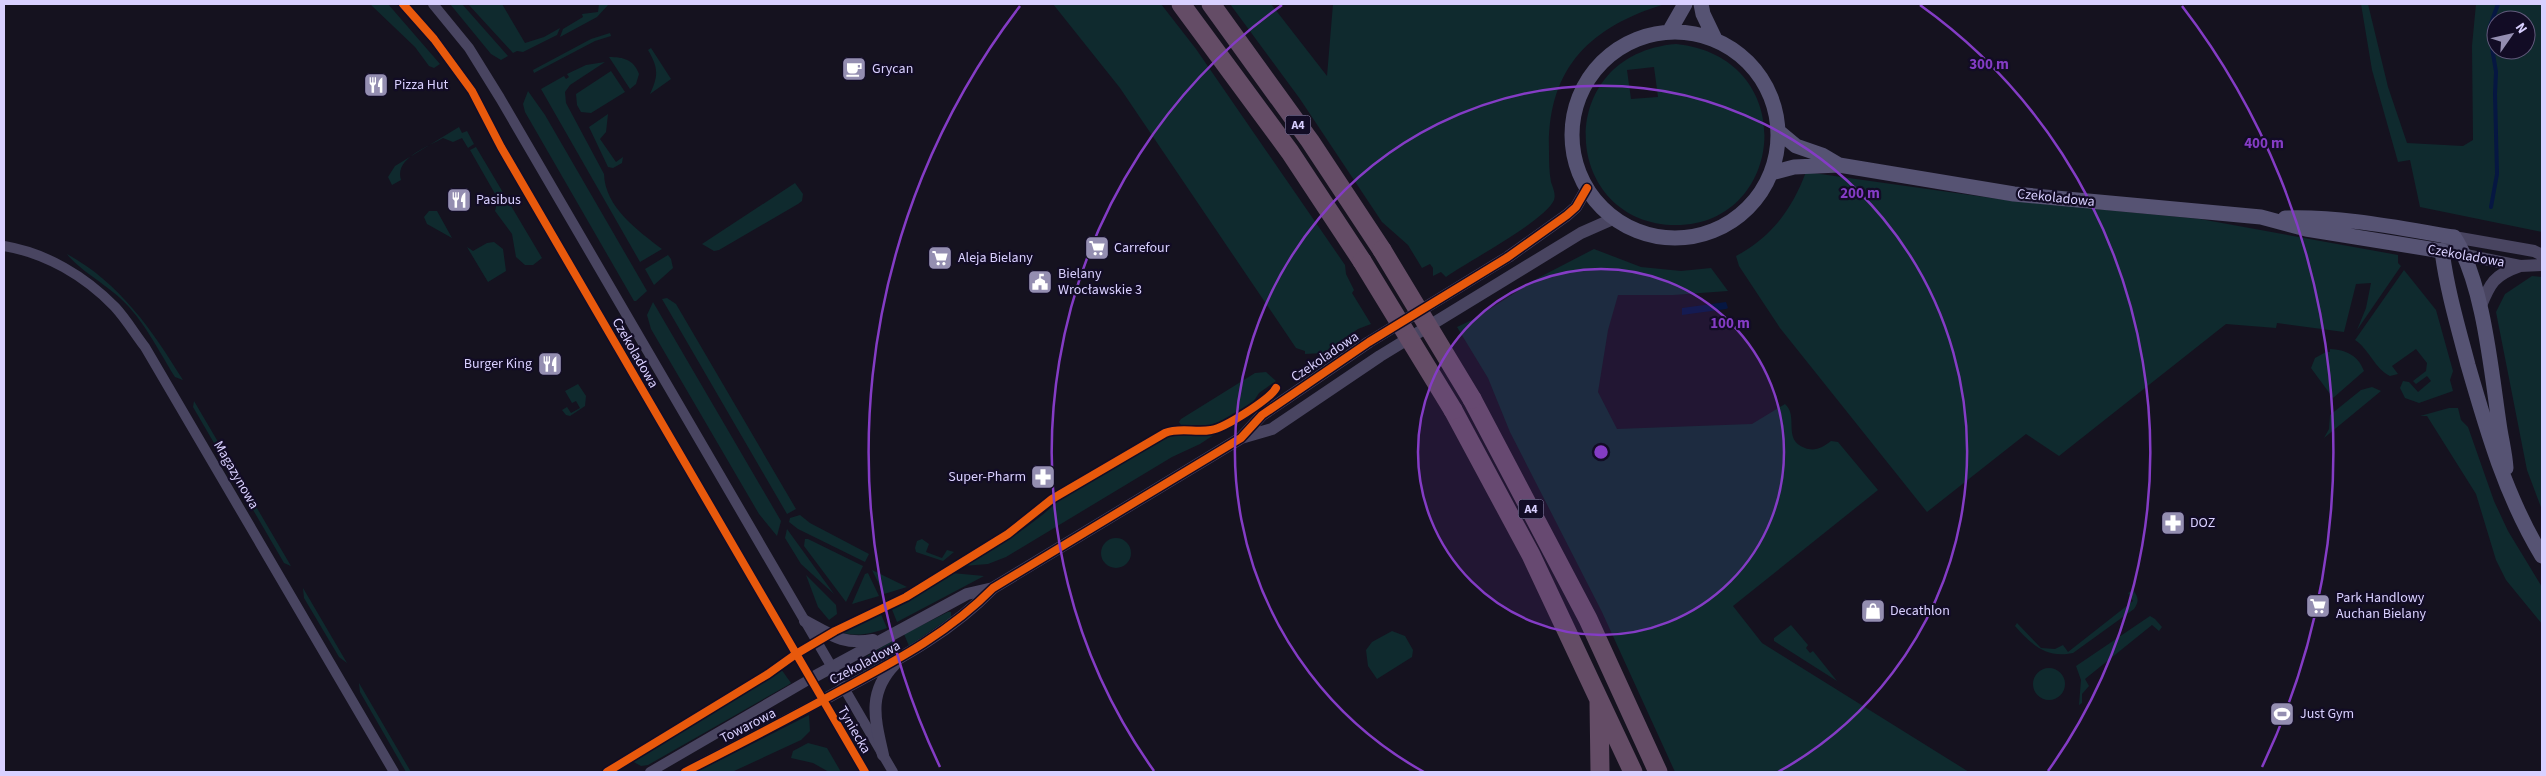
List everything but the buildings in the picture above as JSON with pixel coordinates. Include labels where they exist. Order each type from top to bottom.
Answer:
[{"type":"highway","name":"A4","points":[[1181,4],[1290,152],[1362,261],[1452,410],[1531,555],[1598,693],[1633,772]]},
{"type":"highway","name":"A4","points":[[1210,4],[1304,133],[1382,250],[1472,399],[1588,619],[1658,772]]},
{"type":"highway","points":[[1598,693],[1600,771]]},
{"type":"highway","points":[[1612,724],[1626,772]]},
{"type":"main road","points":[[1669,32],[1685,4]]},
{"type":"main road","points":[[1701,4],[1703,14],[1715,39]]},
{"type":"main road","points":[[1669,32],[1686,32],[1715,39],[1742,58],[1761,78],[1775,108],[1778,131],[1777,154],[1771,173],[1759,195],[1746,210],[1732,221],[1712,231],[1684,237],[1656,236],[1629,227],[1615,218],[1596,201],[1587,188],[1577,164],[1572,133],[1579,99],[1586,84],[1600,64],[1620,48],[1638,39],[1669,32]]},
{"type":"main road","name":"Czekoladowa","points":[[1778,131],[1798,147],[1822,155],[1839,165]]},
{"type":"main road","name":"Czekoladowa","points":[[1771,173],[1794,167],[1839,165],[2014,194],[2274,218],[2306,217],[2360,222],[2454,237]]},
{"type":"main road","name":"Czekoladowa","points":[[2274,218],[2306,229],[2442,251]]},
{"type":"main road","points":[[2454,237],[2466,254],[2480,308],[2491,364],[2507,484]]},
{"type":"main road","points":[[2442,251],[2446,287],[2495,457],[2518,511],[2542,556]]},
{"type":"street","name":"Czekoladowa","points":[[404,4],[434,39],[472,91],[501,147],[823,700],[901,659],[971,611],[994,588],[1241,438],[1272,429],[1380,356],[1581,233],[1615,218]]},
{"type":"street","name":"Czekoladowa","points":[[432,4],[469,48],[500,98],[832,667]]},
{"type":"street","name":"Czekoladowa","points":[[1241,438],[1262,415],[1369,342],[1508,258],[1567,215],[1576,207],[1587,188]]},
{"type":"street","name":"Czekoladowa","points":[[2454,237],[2534,251],[2542,255]]},
{"type":"street","points":[[2442,251],[2454,237]]},
{"type":"street","name":"Magazynowa","points":[[4,246],[50,259],[89,284],[115,308],[145,347],[394,772]]},
{"type":"street","name":"Czekoladowa","points":[[2442,251],[2466,254],[2520,266],[2542,265]]},
{"type":"street","points":[[2480,308],[2488,288],[2497,276],[2520,266]]},
{"type":"street","name":"Czekoladowa","points":[[810,679],[967,594],[994,588]]},
{"type":"street","points":[[805,621],[839,640],[857,643],[887,636]]},
{"type":"street","points":[[883,755],[876,724],[875,700],[881,682],[901,659]]},
{"type":"street","name":"Tyniecka","points":[[832,667],[893,772]]},
{"type":"street","name":"Towarowa","points":[[650,772],[810,679]]},
{"type":"street","name":"Towarowa","points":[[684,772],[823,700]]},
{"type":"street","name":"Tyniecka","points":[[823,700],[864,772]]},
{"type":"green space","points":[[370,4],[388,4],[440,64],[434,68],[429,66],[415,47]]},
{"type":"green space","points":[[450,4],[462,4],[508,56],[501,60],[491,54]]},
{"type":"green space","points":[[468,4],[502,4],[525,43],[544,37],[560,28],[557,35],[523,52],[517,51],[513,53]]},
{"type":"green space","points":[[599,4],[609,4],[597,17],[560,37],[563,29],[583,17],[582,14],[598,12]]},
{"type":"green space","points":[[1053,4],[1161,4],[1196,49],[1345,265],[1346,274],[1354,290],[1352,293],[1371,324],[1358,329],[1323,353],[1305,354],[1305,351],[1296,348],[1120,88]]},
{"type":"green space","points":[[1230,4],[1271,4],[1327,76],[1333,4],[1665,4],[1615,25],[1594,39],[1578,55],[1565,75],[1556,97],[1550,122],[1549,166],[1555,195],[1554,200],[1547,209],[1521,230],[1446,277],[1441,272],[1433,276],[1433,268],[1430,264],[1422,268],[1408,245],[1382,222],[1300,99]]},
{"type":"green space","points":[[2361,4],[2368,4],[2388,87],[2407,143],[2463,146],[2473,140],[2472,46],[2476,4],[2542,4],[2542,232],[2420,207],[2410,160],[2398,162],[2372,70]]},
{"type":"green space","points":[[610,33],[611,36],[595,41],[534,73],[533,70],[591,39]]},
{"type":"green space","points":[[1676,44],[1717,56],[1745,78],[1761,108],[1764,141],[1757,173],[1738,201],[1709,219],[1671,225],[1634,216],[1608,196],[1591,168],[1586,136],[1591,104],[1608,76],[1636,54]],"holes":[[[1654,67],[1658,97],[1631,99],[1627,70]]]},
{"type":"green space","points":[[651,48],[671,79],[650,94],[656,76],[654,61],[648,50]]},
{"type":"green space","points":[[609,57],[628,60],[637,69],[639,74],[636,84],[630,89]]},
{"type":"green space","points":[[605,62],[570,85],[565,92],[566,103],[604,174],[610,197],[616,207],[633,226],[662,249],[640,262],[541,89],[564,76],[566,79],[569,77],[567,74],[586,65]]},
{"type":"green space","points":[[611,71],[625,92],[591,113],[581,112],[577,105],[576,94]]},
{"type":"green space","points":[[528,91],[545,115],[647,291],[636,301],[634,301],[525,112],[523,104]]},
{"type":"green space","points":[[608,114],[606,132],[600,139],[616,162],[623,157],[622,163],[613,168],[608,167],[589,127]]},
{"type":"green space","points":[[459,127],[462,133],[467,131],[474,144],[468,148],[462,138],[453,142],[443,138],[428,146]]},
{"type":"green space","points":[[476,147],[542,258],[533,265],[525,265],[516,257],[512,234],[495,211],[498,199],[470,150]]},
{"type":"green space","points":[[412,156],[402,165],[400,172],[401,180],[392,185],[388,177],[395,166]]},
{"type":"green space","points":[[1806,172],[2013,201],[2200,219],[2398,255],[2398,263],[2401,266],[2357,330],[2366,308],[2371,283],[2356,284],[2344,332],[2277,323],[2276,328],[2226,324],[2059,456],[2026,434],[1927,512],[1780,328],[1739,266],[1736,256],[1760,240],[1779,221],[1794,198]]},
{"type":"green space","points":[[795,183],[803,194],[802,201],[798,204],[719,250],[714,251],[702,244]]},
{"type":"green space","points":[[429,211],[437,211],[452,238],[427,224],[424,217]]},
{"type":"green space","points":[[494,242],[503,249],[506,271],[488,282],[467,247],[473,251],[487,243]]},
{"type":"green space","points":[[1594,249],[1641,267],[1681,271],[1711,268],[1728,291],[1673,295],[1618,295],[1608,330],[1598,392],[1617,429],[1752,424],[1785,404],[1791,415],[1792,434],[1798,444],[1805,448],[1816,449],[1831,441],[1838,442],[1878,490],[1733,606],[1762,643],[1969,772],[1675,772],[1602,612],[1510,432],[1488,378],[1457,327],[1474,319],[1538,278]]},
{"type":"green space","points":[[67,254],[86,266],[119,293],[147,326],[183,380],[175,377],[150,336],[129,307],[77,265]]},
{"type":"green space","points":[[668,255],[673,268],[654,285],[645,269]]},
{"type":"green space","points":[[2404,270],[2436,310],[2453,371],[2450,380],[2453,391],[2419,403],[2405,398],[2400,388],[2403,381],[2409,382],[2418,392],[2431,381],[2427,376],[2416,384],[2413,381],[2426,371],[2427,363],[2416,349],[2392,366],[2398,374],[2390,376],[2380,369],[2364,348],[2355,340]]},
{"type":"green space","points":[[2532,276],[2542,277],[2542,510],[2527,470],[2496,312],[2505,294]]},
{"type":"green space","points":[[667,298],[676,304],[796,509],[787,514],[662,299]]},
{"type":"green space","points":[[653,302],[781,521],[777,536],[759,514],[651,329],[647,315]]},
{"type":"green space","points":[[2330,349],[2351,354],[2364,371],[2333,398],[2311,368],[2315,358],[2330,352]]},
{"type":"green space","points":[[1266,372],[1276,381],[1259,393],[1253,402],[1219,422],[1210,425],[1181,425],[1179,422],[1255,373]]},
{"type":"green space","points":[[578,384],[586,396],[585,406],[570,416],[566,415],[562,410],[567,407],[571,413],[580,408],[576,401],[572,403],[565,391]]},
{"type":"green space","points":[[2372,387],[2381,391],[2324,438],[2329,429],[2330,415],[2361,390]]},
{"type":"green space","points":[[194,401],[291,566],[284,563],[193,407]]},
{"type":"green space","points":[[2449,408],[2458,408],[2461,420],[2468,427],[2494,501],[2508,531],[2542,587],[2542,624],[2506,580],[2496,560],[2476,494],[2427,416],[2420,416]]},
{"type":"green space","points":[[1238,419],[1200,444],[1172,457],[1006,557],[988,564],[963,566],[1002,543],[1040,517],[1062,497],[1169,434],[1205,434],[1219,430]]},
{"type":"green space","points":[[800,515],[810,523],[869,554],[865,562],[798,529],[789,522],[790,518]]},
{"type":"green space","points":[[787,529],[834,594],[801,564],[785,538]]},
{"type":"green space","points":[[1116,538],[1127,542],[1131,553],[1127,564],[1116,568],[1105,564],[1101,553],[1105,542]]},
{"type":"green space","points":[[805,539],[863,566],[846,602],[804,546]]},
{"type":"green space","points":[[922,539],[929,544],[926,552],[942,558],[947,550],[954,552],[943,561],[916,552],[917,541]]},
{"type":"green space","points":[[872,570],[907,587],[884,594]]},
{"type":"green space","points":[[868,573],[879,596],[852,604],[865,574]]},
{"type":"green space","points":[[952,573],[984,576],[897,622],[891,607]]},
{"type":"green space","points":[[806,575],[836,605],[837,614],[829,620],[818,607]]},
{"type":"green space","points":[[303,588],[347,663],[339,657],[304,598]]},
{"type":"green space","points":[[2133,590],[2138,600],[2134,609],[2073,653],[2055,654],[2040,649],[2015,626],[2017,623],[2041,648],[2055,649],[2063,645],[2068,652],[2133,601],[2128,593]]},
{"type":"green space","points":[[880,612],[887,628],[864,634],[840,632]]},
{"type":"green space","points":[[951,612],[951,617],[909,646],[904,634]]},
{"type":"green space","points":[[2150,616],[2162,627],[2159,631],[2152,625],[2085,679],[2089,686],[2082,694],[2082,703],[2079,705],[2081,680],[2076,666]]},
{"type":"green space","points":[[1791,625],[1808,645],[1806,648],[1810,653],[1813,651],[1837,681],[1774,641],[1774,638]]},
{"type":"green space","points":[[1392,631],[1405,636],[1413,650],[1412,657],[1377,679],[1368,666],[1366,650],[1372,642]]},
{"type":"green space","points":[[894,640],[900,651],[864,671],[852,671],[851,667],[854,664]]},
{"type":"green space","points":[[2049,668],[2061,672],[2065,684],[2061,696],[2049,700],[2037,696],[2033,684],[2037,672]]},
{"type":"green space","points":[[781,669],[791,683],[788,685],[648,765],[641,766],[632,761]]},
{"type":"green space","points":[[359,683],[411,772],[406,772],[360,692]]},
{"type":"green space","points":[[809,715],[810,731],[801,740],[732,772],[696,772]]},
{"type":"green space","points":[[808,743],[827,748],[841,772],[829,772],[813,763],[791,758],[793,751]]},
{"type":"water","points":[[1726,302],[1728,308],[1726,309],[1682,315],[1682,308]]},
{"type":"waterway","points":[[2491,207],[2497,174],[2496,72],[2489,29],[2498,4]]},
{"type":"cycle path","points":[[403,4],[434,39],[472,91],[501,147],[865,772]]},
{"type":"cycle path","points":[[685,772],[903,656],[941,632],[993,588],[1241,438],[1262,415],[1369,342],[1508,257],[1567,215],[1576,207],[1587,188]]},
{"type":"cycle path","points":[[607,772],[835,631],[906,597],[1008,534],[1052,499],[1165,433],[1176,430],[1205,431],[1218,428],[1256,406],[1276,388]]},
{"type":"place","name":"Grycan","points":[[854,69]]},
{"type":"place","name":"Pizza Hut","points":[[376,85]]},
{"type":"place","name":"Pasibus","points":[[459,200]]},
{"type":"place","name":"Carrefour","points":[[1097,248]]},
{"type":"place","name":"Aleja Bielany","points":[[940,258]]},
{"type":"place","name":"Bielany Wrocławskie 3","points":[[1040,282]]},
{"type":"place","name":"Burger King","points":[[550,364]]},
{"type":"place","name":"Super-Pharm","points":[[1043,477]]},
{"type":"place","name":"DOZ","points":[[2173,523]]},
{"type":"place","name":"Park Handlowy Auchan Bielany","points":[[2318,606]]},
{"type":"place","name":"Decathlon","points":[[1873,611]]},
{"type":"place","name":"Just Gym","points":[[2282,714]]}]
